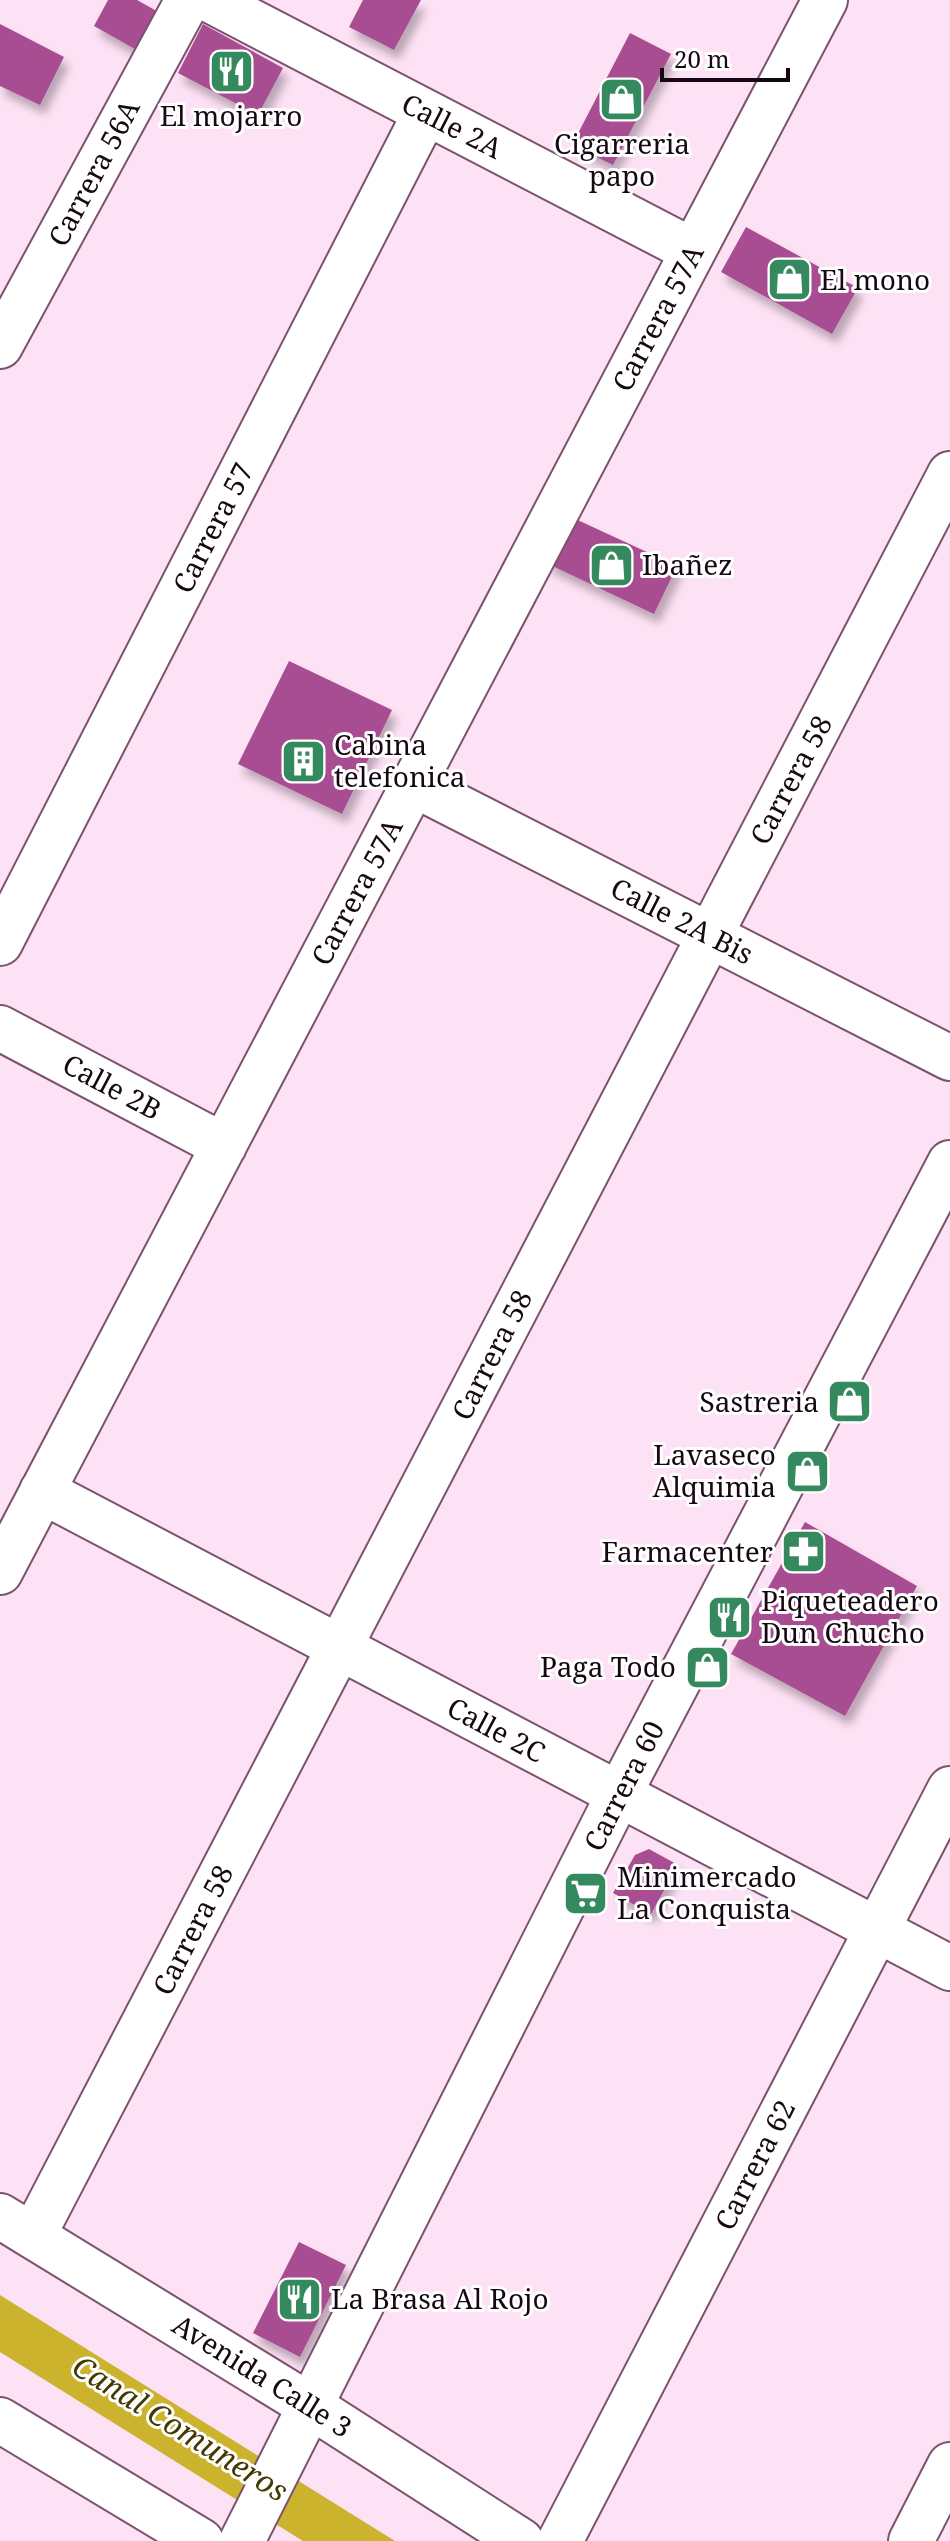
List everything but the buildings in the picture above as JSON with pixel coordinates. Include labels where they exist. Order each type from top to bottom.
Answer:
[{"type":"street","name":"Carrera 56A","points":[[0,346],[188,0]]},
{"type":"street","name":"Calle 2A","points":[[210,0],[693,251]]},
{"type":"street","name":"Carrera 57A","points":[[0,1572],[825,0]]},
{"type":"street","name":"Carrera 57","points":[[0,943],[426,112]]},
{"type":"street","name":"Carrera 58","points":[[17,2226],[340,1647],[950,474]]},
{"type":"street","name":"Calle 2A Bis","points":[[413,784],[950,1058]]},
{"type":"street","name":"Calle 2B","points":[[0,1028],[224,1146]]},
{"type":"street","name":"Carrera 60","points":[[246,2533],[619,1794],[950,1163]]},
{"type":"street","name":"Calle 2C","points":[[42,1491],[950,1968]]},
{"type":"street","name":"Carrera 62","points":[[560,2541],[950,1789]]},
{"type":"street","name":"Avenida Calle 3","points":[[17,2226],[303,2423],[521,2541]]},
{"type":"street","points":[[0,2420],[201,2541]]},
{"type":"street","points":[[911,2541],[950,2465]]},
{"type":"water","name":"Canal Comuneros","points":[[0,2295],[395,2541],[303,2541],[0,2352]]},
{"type":"place","name":"El mojarro","points":[[231,71]]},
{"type":"place","name":"Cigarreria papo","points":[[622,99]]},
{"type":"place","name":"El mono","points":[[789,280]]},
{"type":"place","name":"Ibañez","points":[[611,565]]},
{"type":"place","name":"Cabina telefonica","points":[[303,761]]},
{"type":"place","name":"Sastreria","points":[[850,1402]]},
{"type":"place","name":"Lavaseco Alquimia","points":[[807,1471]]},
{"type":"place","name":"Farmacenter","points":[[804,1552]]},
{"type":"place","name":"Piqueteadero Dun Chucho","points":[[730,1617]]},
{"type":"place","name":"Paga Todo","points":[[707,1667]]},
{"type":"place","name":"Minimercado La Conquista","points":[[586,1893]]},
{"type":"place","name":"La Brasa Al Rojo","points":[[300,2299]]}]
